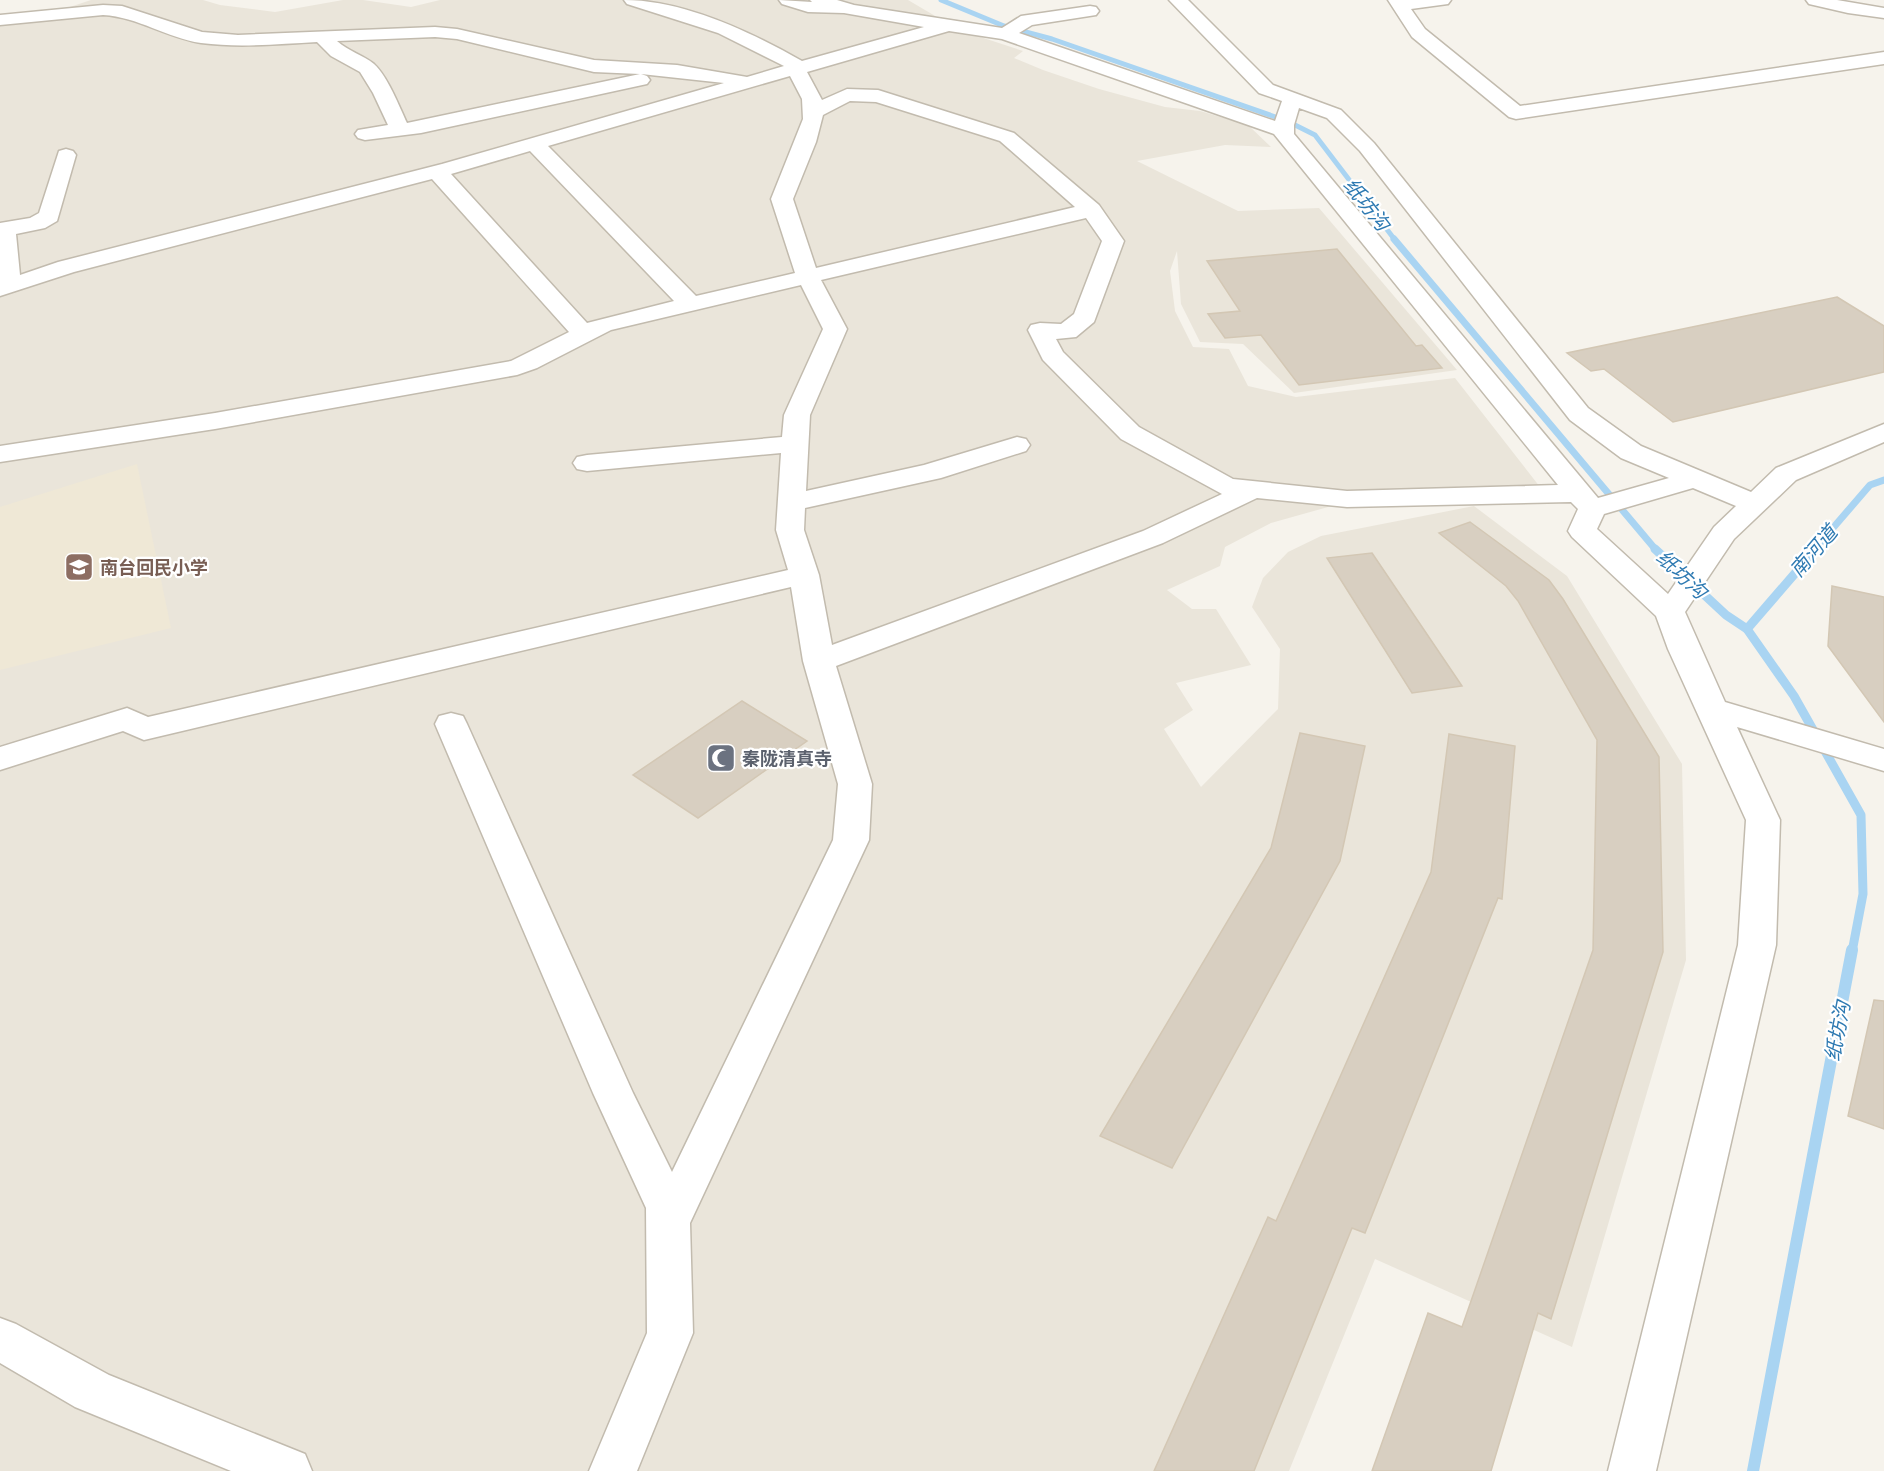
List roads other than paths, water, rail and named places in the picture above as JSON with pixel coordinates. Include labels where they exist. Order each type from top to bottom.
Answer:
[{"type":"street","points":[[633,0],[724,29],[771,51],[797,69],[807,84],[814,112],[782,199],[808,277],[835,329],[796,415],[790,530],[804,575],[819,661],[855,784],[851,840],[668,1224]]},
{"type":"street","points":[[788,0],[808,7],[852,10],[948,25],[1011,30],[1213,106]]},
{"type":"street","points":[[819,0],[852,10]]},
{"type":"street","points":[[1178,0],[1266,89],[1287,117],[1284,135],[1593,502]]},
{"type":"street","points":[[1442,0],[1399,2],[1418,33],[1516,113],[1884,58]]},
{"type":"street","points":[[1815,0],[1884,13]]},
{"type":"street","points":[[0,20],[103,10],[122,11],[200,37],[277,40],[321,36],[446,33],[594,66],[677,71],[753,81]]},
{"type":"street","points":[[1011,30],[1027,20],[1090,11]]},
{"type":"street","points":[[66,155],[49,216],[37,223],[2,230],[4,288],[66,267],[437,171],[948,25]]},
{"type":"street","points":[[321,36],[338,52],[367,68],[383,93],[400,130]]},
{"type":"street","points":[[1026,56],[1099,84],[1190,105],[1213,106],[1287,117],[1334,114],[1367,147],[1579,414],[1631,452],[1754,504]]},
{"type":"street","points":[[365,135],[421,127],[677,71]]},
{"type":"street","points":[[814,112],[847,95],[878,96],[1006,137],[1091,210],[1113,241],[1085,317],[1067,332],[1040,330],[1052,355],[1130,433],[1226,487],[1347,500],[1593,502],[1644,494],[1695,479]]},
{"type":"street","points":[[421,127],[442,130],[505,152]]},
{"type":"street","points":[[534,144],[691,305]]},
{"type":"street","points":[[437,171],[583,333]]},
{"type":"street","points":[[0,454],[215,421],[517,367],[537,360],[583,333],[603,326],[1091,210]]},
{"type":"street","points":[[1675,605],[1724,533],[1786,474],[1884,432]]},
{"type":"street","points":[[587,463],[795,444]]},
{"type":"street","points":[[792,503],[931,472],[1017,445]]},
{"type":"street","points":[[819,661],[1153,537],[1252,490]]},
{"type":"street","points":[[1593,502],[1582,531],[1675,605],[1712,710],[1763,820],[1758,945],[1632,1471]]},
{"type":"street","points":[[0,759],[127,719],[144,729],[804,575]]},
{"type":"street","points":[[1712,710],[1877,758]]},
{"type":"street","points":[[451,724],[613,1093],[668,1208],[670,1333],[613,1471]]},
{"type":"street","points":[[0,1339],[92,1391],[288,1471]]},
{"type":"waterway","name":"纸坊沟","points":[[941,0],[1004,26],[1052,39],[1287,121],[1315,135],[1395,240]]},
{"type":"waterway","name":"纸坊沟","points":[[1394,239],[1656,550]]},
{"type":"waterway","name":"南河道","points":[[1814,550],[1870,485],[1884,480]]},
{"type":"waterway","name":"南河道","points":[[1747,629],[1816,549]]},
{"type":"waterway","name":"纸坊沟","points":[[1656,550],[1726,615],[1747,629]]},
{"type":"waterway","name":"纸坊沟","points":[[1747,629],[1794,696],[1861,815],[1863,894],[1852,952]]},
{"type":"waterway","name":"纸坊沟","points":[[1753,1471],[1852,950]]},
{"type":"place","name":"南台回民小学","points":[[79,567]]},
{"type":"place","name":"秦陇清真寺","points":[[721,758]]}]
